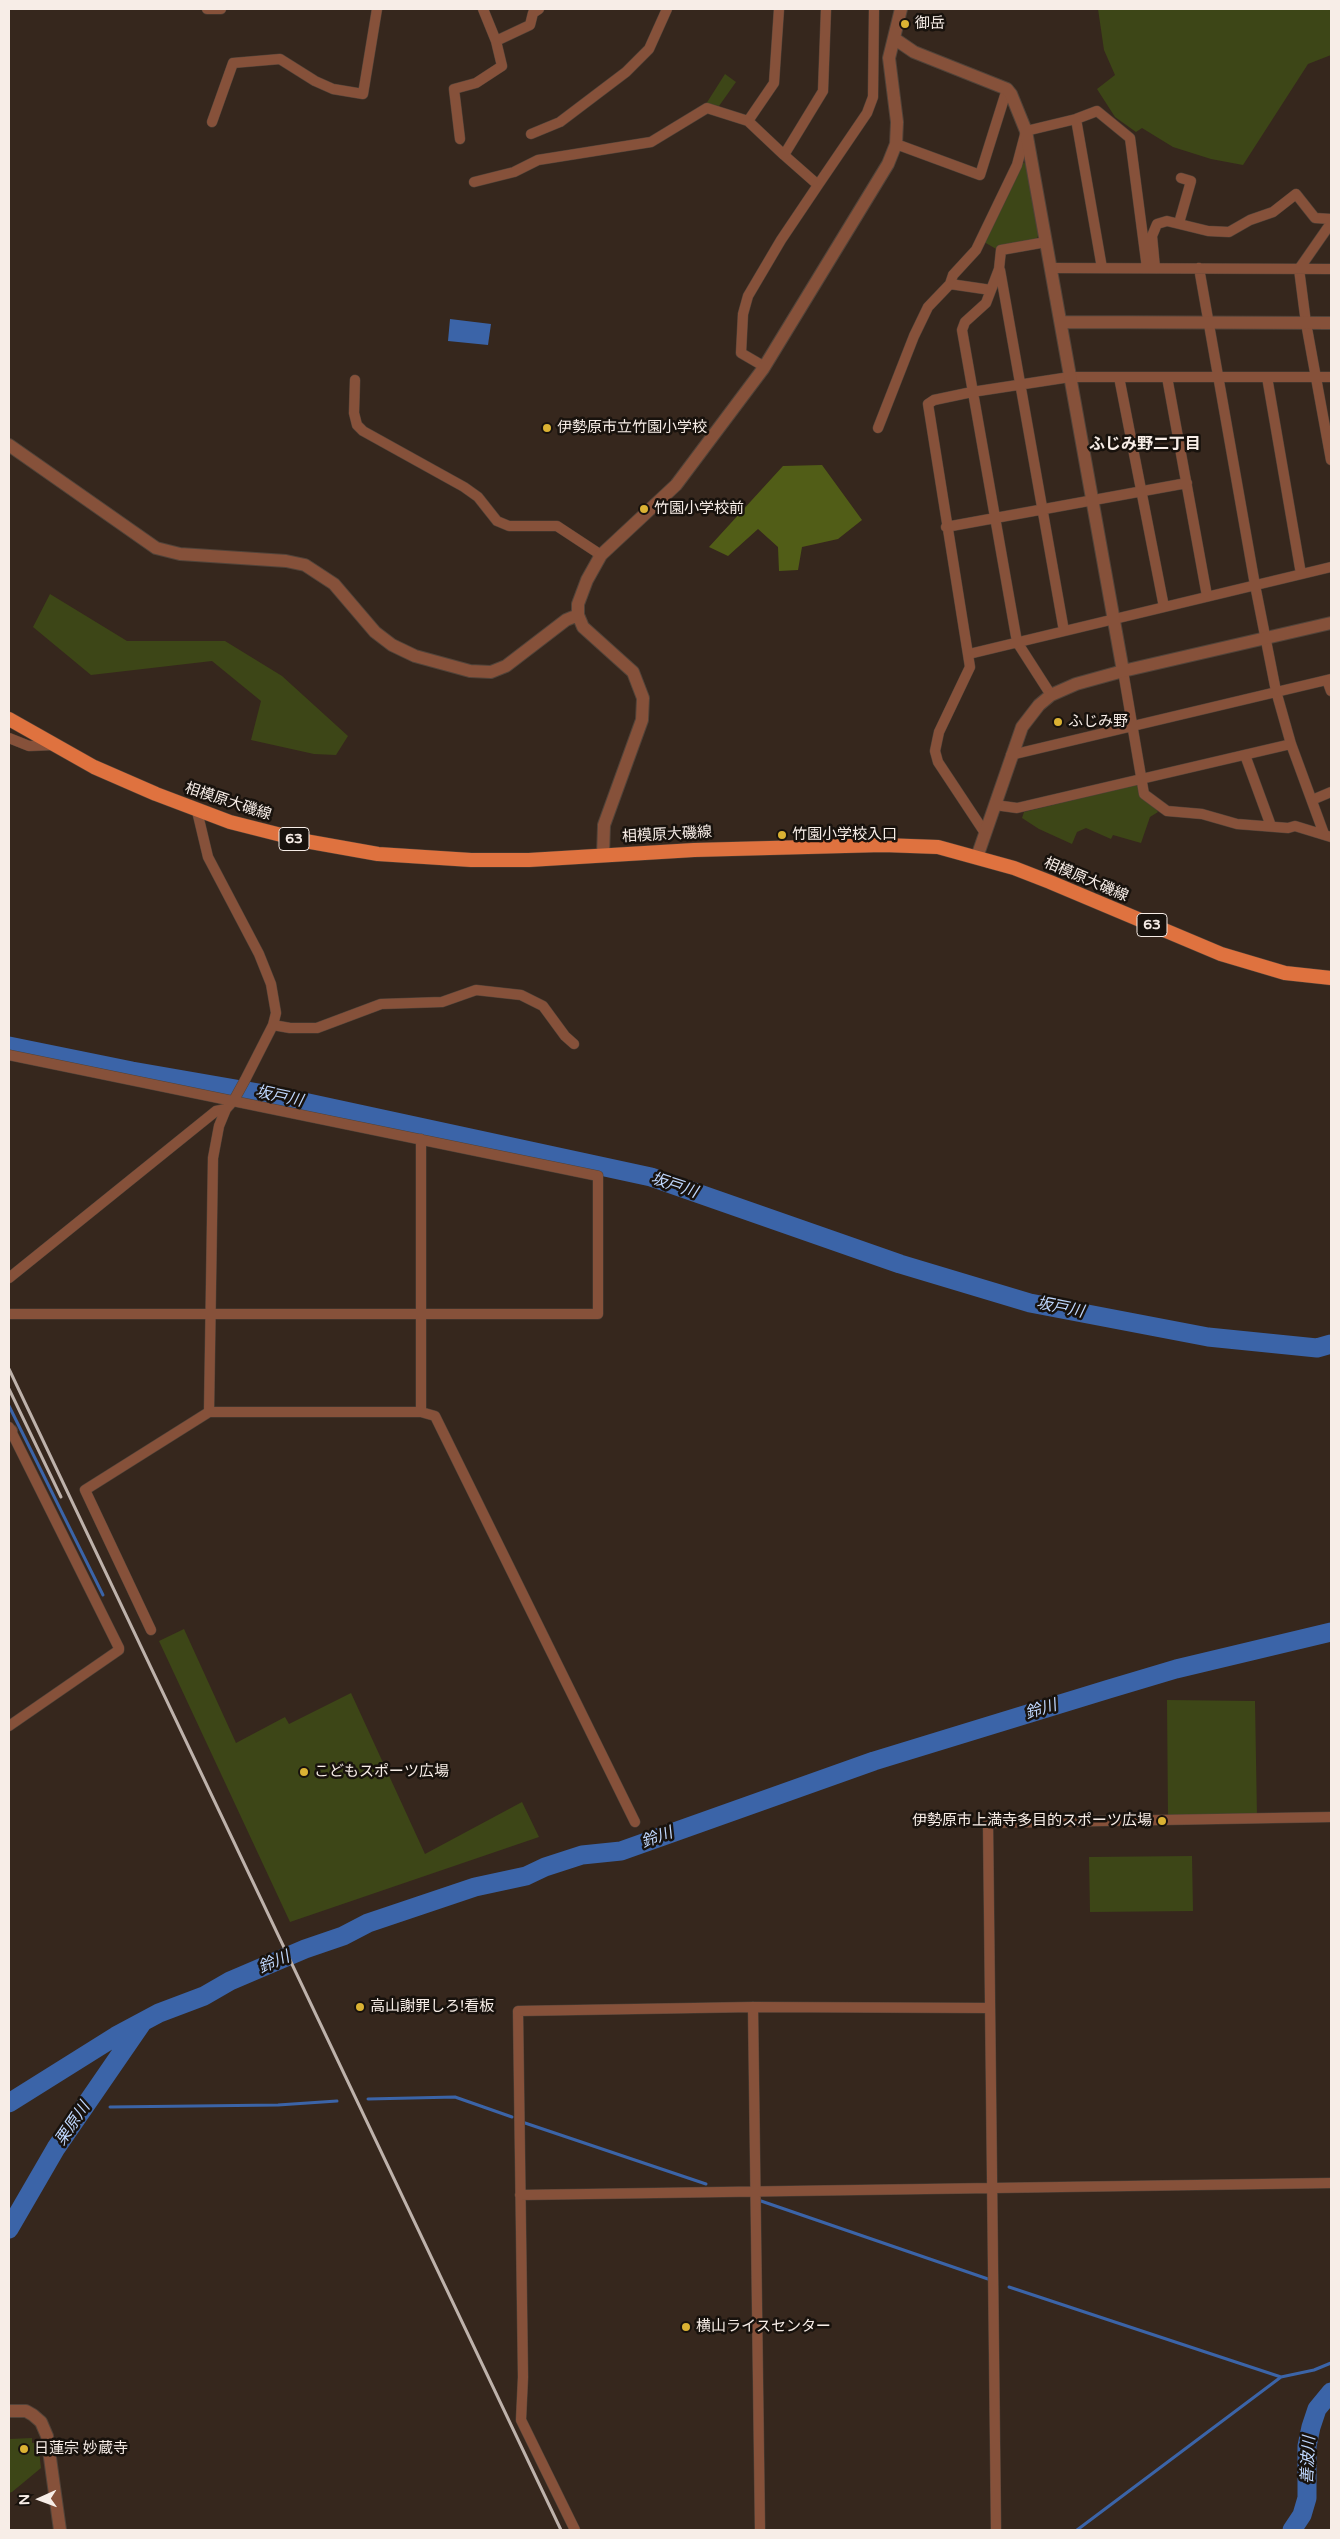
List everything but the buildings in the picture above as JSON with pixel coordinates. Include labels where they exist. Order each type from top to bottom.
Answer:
[{"type":"main road","name":"相模原大磯線","points":[[9,719],[125,781],[197,811],[230,822],[305,841],[403,856],[471,860],[529,860],[694,850],[905,845],[938,847],[977,857],[1050,882],[1221,954],[1285,973],[1331,978]]},
{"type":"street","points":[[207,9],[220,9]]},
{"type":"street","points":[[212,122],[233,63],[280,59],[315,81],[333,89],[363,94],[377,9]]},
{"type":"street","points":[[460,139],[454,88],[476,83],[502,66],[496,41],[483,9]]},
{"type":"street","points":[[496,41],[530,25],[533,13],[539,9]]},
{"type":"street","points":[[531,134],[560,122],[626,72],[648,49],[667,9]]},
{"type":"street","points":[[748,121],[774,83],[779,9]]},
{"type":"street","points":[[784,155],[823,91],[826,9]]},
{"type":"street","points":[[765,367],[741,353],[743,314],[748,296],[780,240],[867,113],[873,97],[874,9]]},
{"type":"street","points":[[602,855],[604,825],[642,720],[642,698],[633,672],[589,635],[583,627],[578,615],[578,604],[587,580],[601,555],[676,486],[765,367],[879,179],[896,144],[897,122],[889,58],[896,39],[901,9]]},
{"type":"street","points":[[896,39],[914,52],[1007,89],[1011,94],[1026,131],[1144,794],[1166,811],[1202,814],[1237,824],[1288,828],[1295,826],[1327,836]]},
{"type":"street","points":[[896,144],[980,175],[1007,89]]},
{"type":"street","points":[[474,182],[514,172],[538,160],[651,142],[707,108],[748,121],[818,186]]},
{"type":"street","points":[[1026,131],[1076,119],[1097,110],[1130,138],[1151,268]]},
{"type":"street","points":[[1076,119],[1102,268]]},
{"type":"street","points":[[878,428],[914,336],[928,307],[950,284],[953,276],[976,250],[1016,165],[1026,131]]},
{"type":"street","points":[[1179,223],[1192,181],[1181,178]]},
{"type":"street","points":[[1151,268],[1152,236],[1157,224],[1167,221],[1208,231],[1229,232],[1250,220],[1273,212],[1296,194],[1315,218],[1331,219]]},
{"type":"street","points":[[1331,223],[1299,268],[1306,323],[1331,460]]},
{"type":"street","points":[[1046,242],[1000,250],[999,268],[1064,631]]},
{"type":"street","points":[[999,268],[986,303],[965,322],[962,330],[1017,642],[1051,694]]},
{"type":"street","points":[[1051,268],[1331,269]]},
{"type":"street","points":[[1199,268],[1207,323],[1276,691],[1291,744],[1327,836]]},
{"type":"street","points":[[950,284],[991,290]]},
{"type":"street","points":[[1061,322],[1331,323]]},
{"type":"street","points":[[985,833],[938,762],[936,751],[939,732],[970,667],[946,527],[928,404],[934,400],[1019,383],[1070,377],[1331,377]]},
{"type":"street","points":[[1119,377],[1164,607]]},
{"type":"street","points":[[1167,377],[1207,596]]},
{"type":"street","points":[[1267,377],[1302,574]]},
{"type":"street","points":[[355,380],[354,413],[357,425],[363,431],[464,487],[478,497],[497,522],[509,526],[557,526],[601,555]]},
{"type":"street","points":[[9,445],[156,548],[180,554],[286,561],[305,565],[334,584],[376,632],[392,645],[415,656],[470,671],[490,672],[506,666],[566,620],[578,615]]},
{"type":"street","points":[[946,527],[1187,483]]},
{"type":"street","points":[[969,654],[1331,567]]},
{"type":"street","points":[[977,857],[1022,727],[1039,705],[1051,694],[1076,684],[1123,672],[1331,623]]},
{"type":"street","points":[[1012,755],[1329,679],[1331,691]]},
{"type":"street","points":[[9,738],[29,746],[53,744]]},
{"type":"street","points":[[995,805],[1017,808],[1291,744]]},
{"type":"street","points":[[1245,755],[1271,826]]},
{"type":"street","points":[[1312,800],[1331,792]]},
{"type":"street","points":[[197,811],[208,857],[259,954],[271,984],[276,1012],[273,1024],[234,1100],[226,1109],[219,1126],[213,1158],[209,1412]]},
{"type":"street","points":[[273,1024],[290,1028],[316,1028],[381,1004],[442,1002],[476,990],[521,995],[543,1006],[565,1036],[574,1044]]},
{"type":"street","points":[[9,1056],[234,1100],[598,1176],[598,1314],[9,1314]]},
{"type":"street","points":[[9,1278],[216,1111],[226,1109]]},
{"type":"street","points":[[421,1139],[421,1412]]},
{"type":"street","points":[[151,1630],[85,1490],[209,1412],[421,1412],[435,1416],[635,1822]]},
{"type":"street","points":[[9,1430],[119,1650],[9,1726]]},
{"type":"street","points":[[996,2530],[988,1823],[1331,1817]]},
{"type":"street","points":[[575,2530],[521,2420],[523,2377],[518,2011],[753,2007],[990,2008]]},
{"type":"street","points":[[753,2007],[760,2530]]},
{"type":"street","points":[[520,2195],[1331,2183]]},
{"type":"street","points":[[9,2411],[26,2412],[41,2422],[47,2436],[60,2530]]},
{"type":"green space","points":[[1098,9],[1331,9],[1331,55],[1308,64],[1243,165],[1211,159],[1173,147],[1142,128],[1136,132],[1115,117],[1097,89],[1115,75],[1104,50]]},
{"type":"green space","points":[[725,74],[736,82],[719,106],[706,104]]},
{"type":"green space","points":[[1020,161],[1028,165],[1039,233],[1036,241],[998,250],[984,242]]},
{"type":"green space","points":[[822,465],[862,520],[838,539],[802,547],[798,570],[779,571],[778,547],[758,529],[728,556],[709,547],[783,466]]},
{"type":"green space","points":[[50,594],[127,641],[225,641],[282,676],[348,736],[336,755],[314,754],[251,740],[261,701],[212,661],[91,675],[33,627]]},
{"type":"green space","points":[[1138,784],[1158,812],[1150,817],[1141,843],[1113,835],[1111,839],[1086,828],[1077,832],[1072,844],[1039,829],[1022,818],[1024,812]]},
{"type":"green space","name":"こどもスポーツ広場","points":[[184,1629],[236,1743],[285,1717],[289,1724],[351,1693],[425,1854],[522,1802],[539,1837],[290,1922],[159,1641]]},
{"type":"green space","points":[[1167,1700],[1255,1701],[1257,1817],[1168,1817]]},
{"type":"green space","points":[[1192,1856],[1193,1911],[1090,1912],[1089,1857]]},
{"type":"green space","name":"日蓮宗 妙蔵寺","points":[[32,2438],[32,2443],[38,2442],[41,2468],[9,2493],[9,2439]]},
{"type":"water","points":[[450,319],[491,324],[488,345],[448,341]]},
{"type":"waterway","name":"坂戸川","points":[[9,1046],[132,1071],[276,1096],[651,1177],[900,1264],[1030,1303],[1208,1337],[1317,1348],[1331,1344]]},
{"type":"waterway","points":[[9,1406],[103,1595]]},
{"type":"waterway","name":"鈴川","points":[[9,2103],[116,2036],[159,2013],[204,1996],[230,1981],[305,1949],[343,1936],[368,1923],[475,1887],[526,1876],[545,1867],[582,1855],[621,1851],[874,1761],[1109,1689],[1176,1669],[1331,1632]]},
{"type":"waterway","name":"栗原川","points":[[9,2229],[56,2148],[142,2023]]},
{"type":"waterway","points":[[368,2099],[455,2097],[512,2117]]},
{"type":"waterway","points":[[110,2107],[278,2105],[337,2101]]},
{"type":"waterway","points":[[525,2123],[706,2184]]},
{"type":"waterway","points":[[761,2201],[988,2279]]},
{"type":"waterway","points":[[1009,2287],[1281,2377]]},
{"type":"waterway","points":[[1077,2530],[1281,2377],[1314,2370],[1331,2363]]},
{"type":"waterway","name":"善波川","points":[[1292,2530],[1302,2515],[1307,2498],[1307,2446],[1311,2427],[1317,2409],[1331,2392]]},
{"type":"railway","points":[[9,1369],[561,2530]]},
{"type":"railway","points":[[9,1389],[61,1497]]},
{"type":"place","name":"御岳","points":[[905,24]]},
{"type":"place","name":"伊勢原市立竹園小学校","points":[[547,428]]},
{"type":"place","name":"竹園小学校前","points":[[644,509]]},
{"type":"place","name":"ふじみ野","points":[[1058,722]]},
{"type":"place","name":"竹園小学校入口","points":[[782,835]]},
{"type":"place","name":"こどもスポーツ広場","points":[[304,1772]]},
{"type":"place","name":"伊勢原市上満寺多目的スポーツ広場","points":[[1162,1821]]},
{"type":"place","name":"高山謝罪しろ!看板","points":[[360,2007]]},
{"type":"place","name":"横山ライスセンター","points":[[686,2327]]},
{"type":"place","name":"日蓮宗 妙蔵寺","points":[[24,2449]]},
{"type":"district","name":"ふじみ野二丁目","points":[[1145,445]]}]
